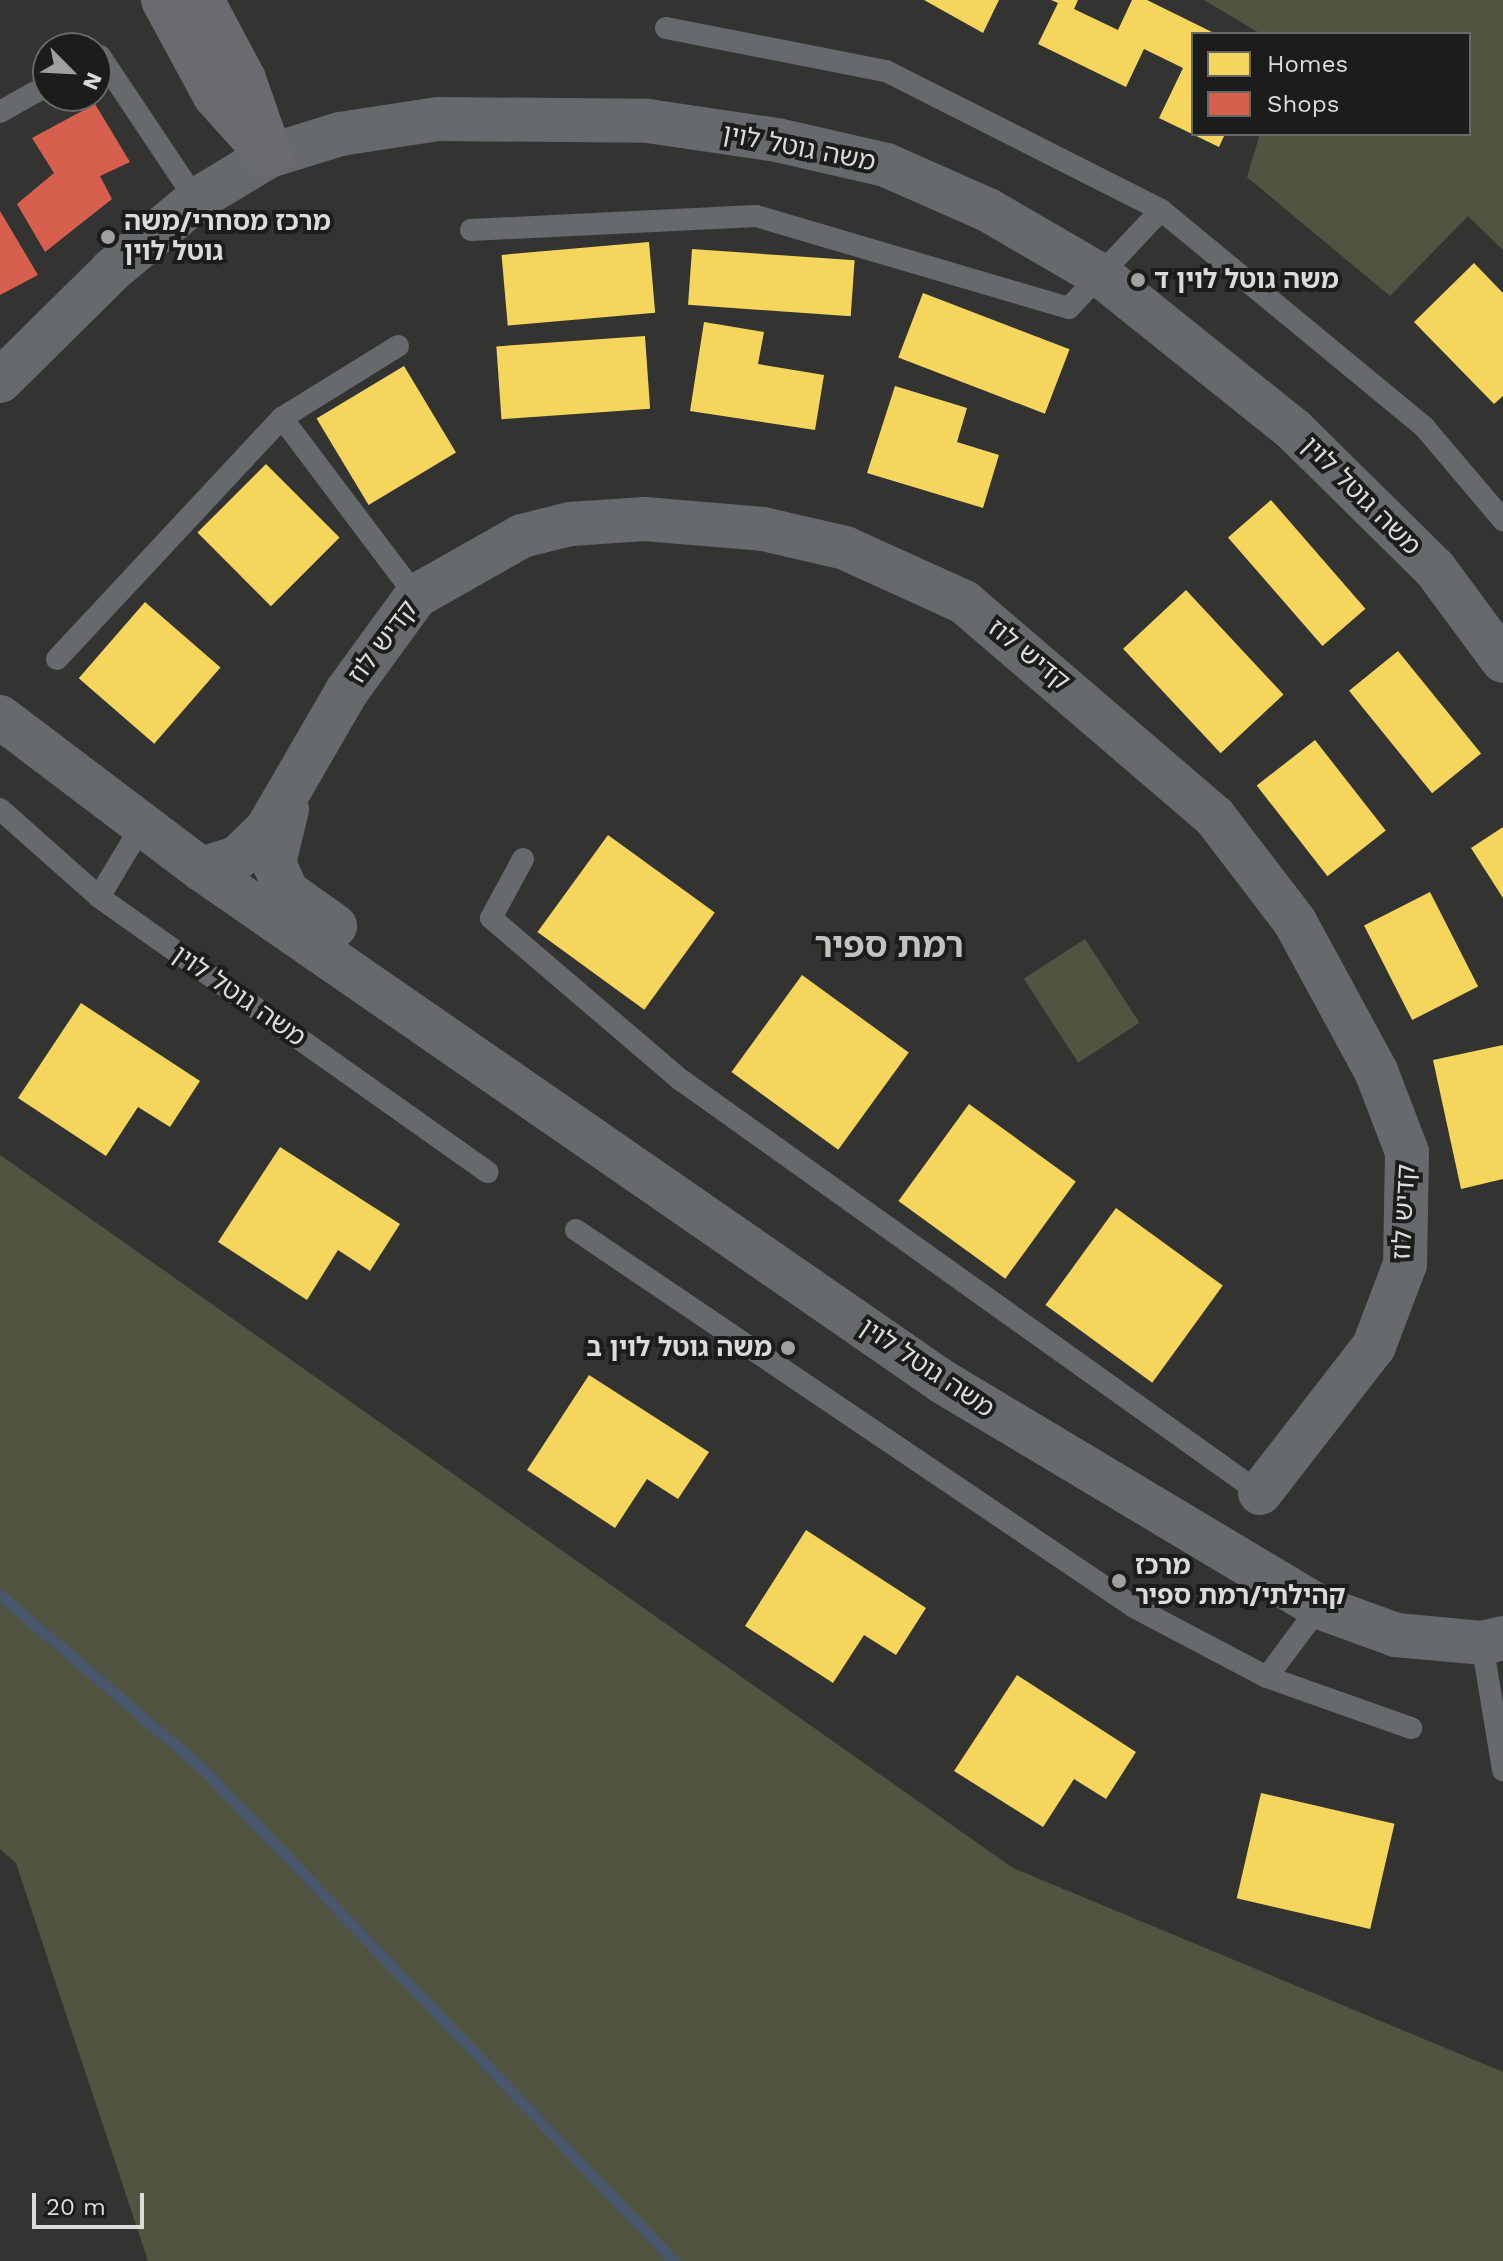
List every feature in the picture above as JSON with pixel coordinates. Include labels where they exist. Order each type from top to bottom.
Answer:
[{"type":"main road","points":[[163,0],[215,96],[269,156]]},
{"type":"main road","points":[[202,0],[244,79],[269,156]]},
{"type":"street","name":"משה גוטל לוין","points":[[0,381],[111,271],[196,200],[269,156],[340,134],[438,119],[648,121],[777,140],[886,165],[988,210],[1103,277],[1294,430],[1435,569],[1503,661]]},
{"type":"street","name":"קדיש לוז","points":[[201,869],[222,866],[251,846],[294,783],[347,691],[416,596],[522,536],[570,524],[645,519],[763,529],[845,548],[964,602],[1214,816],[1295,922],[1376,1071],[1407,1152],[1405,1264],[1374,1346],[1260,1493]]},
{"type":"street","points":[[0,717],[141,827]]},
{"type":"street","points":[[294,783],[274,863],[287,892],[367,949],[391,1001]]},
{"type":"street","name":"משה גוטל לוין","points":[[141,827],[943,1382],[1319,1607],[1396,1635],[1493,1640]]},
{"type":"lane","points":[[666,28],[886,71],[1161,210],[1425,428],[1503,520]]},
{"type":"lane","points":[[112,74],[196,200]]},
{"type":"lane","points":[[0,112],[32,94]]},
{"type":"lane","points":[[471,230],[756,216],[1069,308],[1103,277],[1161,210]]},
{"type":"lane","points":[[57,659],[282,418],[398,346]]},
{"type":"lane","points":[[282,418],[416,596]]},
{"type":"lane","name":"משה גוטל לוין","points":[[0,809],[99,897],[488,1172]]},
{"type":"lane","points":[[99,897],[141,827]]},
{"type":"lane","points":[[523,859],[491,918],[681,1080],[1260,1493]]},
{"type":"lane","points":[[576,1230],[1134,1607],[1267,1677],[1411,1728]]},
{"type":"lane","points":[[1267,1677],[1319,1607]]},
{"type":"lane","points":[[1493,1640],[1503,1770]]},
{"type":"green space","points":[[1204,0],[1503,0],[1503,250],[1468,216],[1390,296],[1247,177],[1259,136],[1471,136],[1471,32],[1258,32]]},
{"type":"green space","points":[[1085,939],[1139,1023],[1078,1063],[1024,979]]},
{"type":"green space","points":[[0,1155],[1013,1868],[1503,2072],[1503,2261],[148,2261],[16,1863],[0,1849]]},
{"type":"building: Homes","points":[[924,0],[999,0],[983,33]]},
{"type":"building: Homes","points":[[1051,0],[1078,0],[1074,9],[1118,30],[1132,0],[1147,0],[1212,32],[1191,32],[1191,133],[1159,118],[1183,68],[1144,49],[1126,87],[1038,44],[1058,3]]},
{"type":"building: Homes","points":[[1196,136],[1224,136],[1219,147]]},
{"type":"building: Homes","points":[[649,242],[655,313],[508,326],[502,255]]},
{"type":"building: Homes","points":[[692,249],[855,260],[851,316],[688,305]]},
{"type":"building: Homes","points":[[1474,263],[1503,293],[1503,396],[1494,404],[1414,322]]},
{"type":"building: Homes","points":[[923,293],[1070,349],[1045,414],[898,357]]},
{"type":"building: Homes","points":[[704,322],[764,332],[758,364],[824,375],[815,430],[690,411]]},
{"type":"building: Homes","points":[[645,336],[650,409],[501,419],[496,346]]},
{"type":"building: Homes","points":[[404,366],[456,453],[369,505],[317,419]]},
{"type":"building: Homes","points":[[895,386],[967,408],[957,442],[999,455],[983,508],[867,473]]},
{"type":"building: Homes","points":[[266,464],[340,538],[271,606],[197,533]]},
{"type":"building: Homes","points":[[1271,500],[1365,609],[1322,646],[1228,537]]},
{"type":"building: Homes","points":[[1186,590],[1284,695],[1221,753],[1123,649]]},
{"type":"building: Homes","points":[[145,602],[220,668],[154,744],[79,678]]},
{"type":"building: Homes","points":[[1398,651],[1481,754],[1432,793],[1349,691]]},
{"type":"building: Homes","points":[[1315,740],[1386,831],[1327,876],[1257,786]]},
{"type":"building: Homes","points":[[1503,827],[1503,898],[1471,848]]},
{"type":"building: Homes","points":[[608,835],[715,913],[644,1010],[537,932]]},
{"type":"building: Homes","points":[[1430,892],[1478,986],[1412,1020],[1364,926]]},
{"type":"building: Homes","points":[[802,975],[909,1053],[838,1150],[731,1072]]},
{"type":"building: Homes","points":[[81,1003],[200,1081],[170,1127],[138,1107],[106,1156],[18,1098]]},
{"type":"building: Homes","points":[[1503,1045],[1503,1179],[1461,1189],[1433,1060]]},
{"type":"building: Homes","points":[[969,1104],[1076,1182],[1005,1279],[898,1201]]},
{"type":"building: Homes","points":[[280,1147],[400,1224],[370,1271],[338,1250],[307,1300],[218,1242]]},
{"type":"building: Homes","points":[[1116,1208],[1223,1286],[1152,1383],[1045,1305]]},
{"type":"building: Homes","points":[[589,1375],[709,1452],[678,1499],[647,1479],[615,1528],[527,1470]]},
{"type":"building: Homes","points":[[806,1530],[926,1608],[896,1655],[864,1635],[833,1683],[745,1626]]},
{"type":"building: Homes","points":[[1017,1675],[1136,1752],[1106,1799],[1074,1779],[1043,1827],[954,1771]]},
{"type":"building: Homes","points":[[1261,1793],[1394,1824],[1370,1929],[1237,1898]]},
{"type":"building: Shops","points":[[80,112],[100,112],[130,162],[100,176],[112,199],[45,252],[17,204],[54,173],[32,138]]},
{"type":"building: Shops","points":[[0,211],[38,275],[0,295]]},
{"type":"waterway","points":[[0,1595],[203,1769],[674,2261]]},
{"type":"place","name":"מרכז מסחרי/משה גוטל לוין","points":[[108,237]]},
{"type":"place","name":"משה גוטל לוין ד","points":[[1138,280]]},
{"type":"place","name":"משה גוטל לוין ב","points":[[788,1348]]},
{"type":"place","name":"מרכז קהילתי/רמת ספיר","points":[[1119,1581]]},
{"type":"district","name":"רמת ספיר","points":[[889,946]]}]
